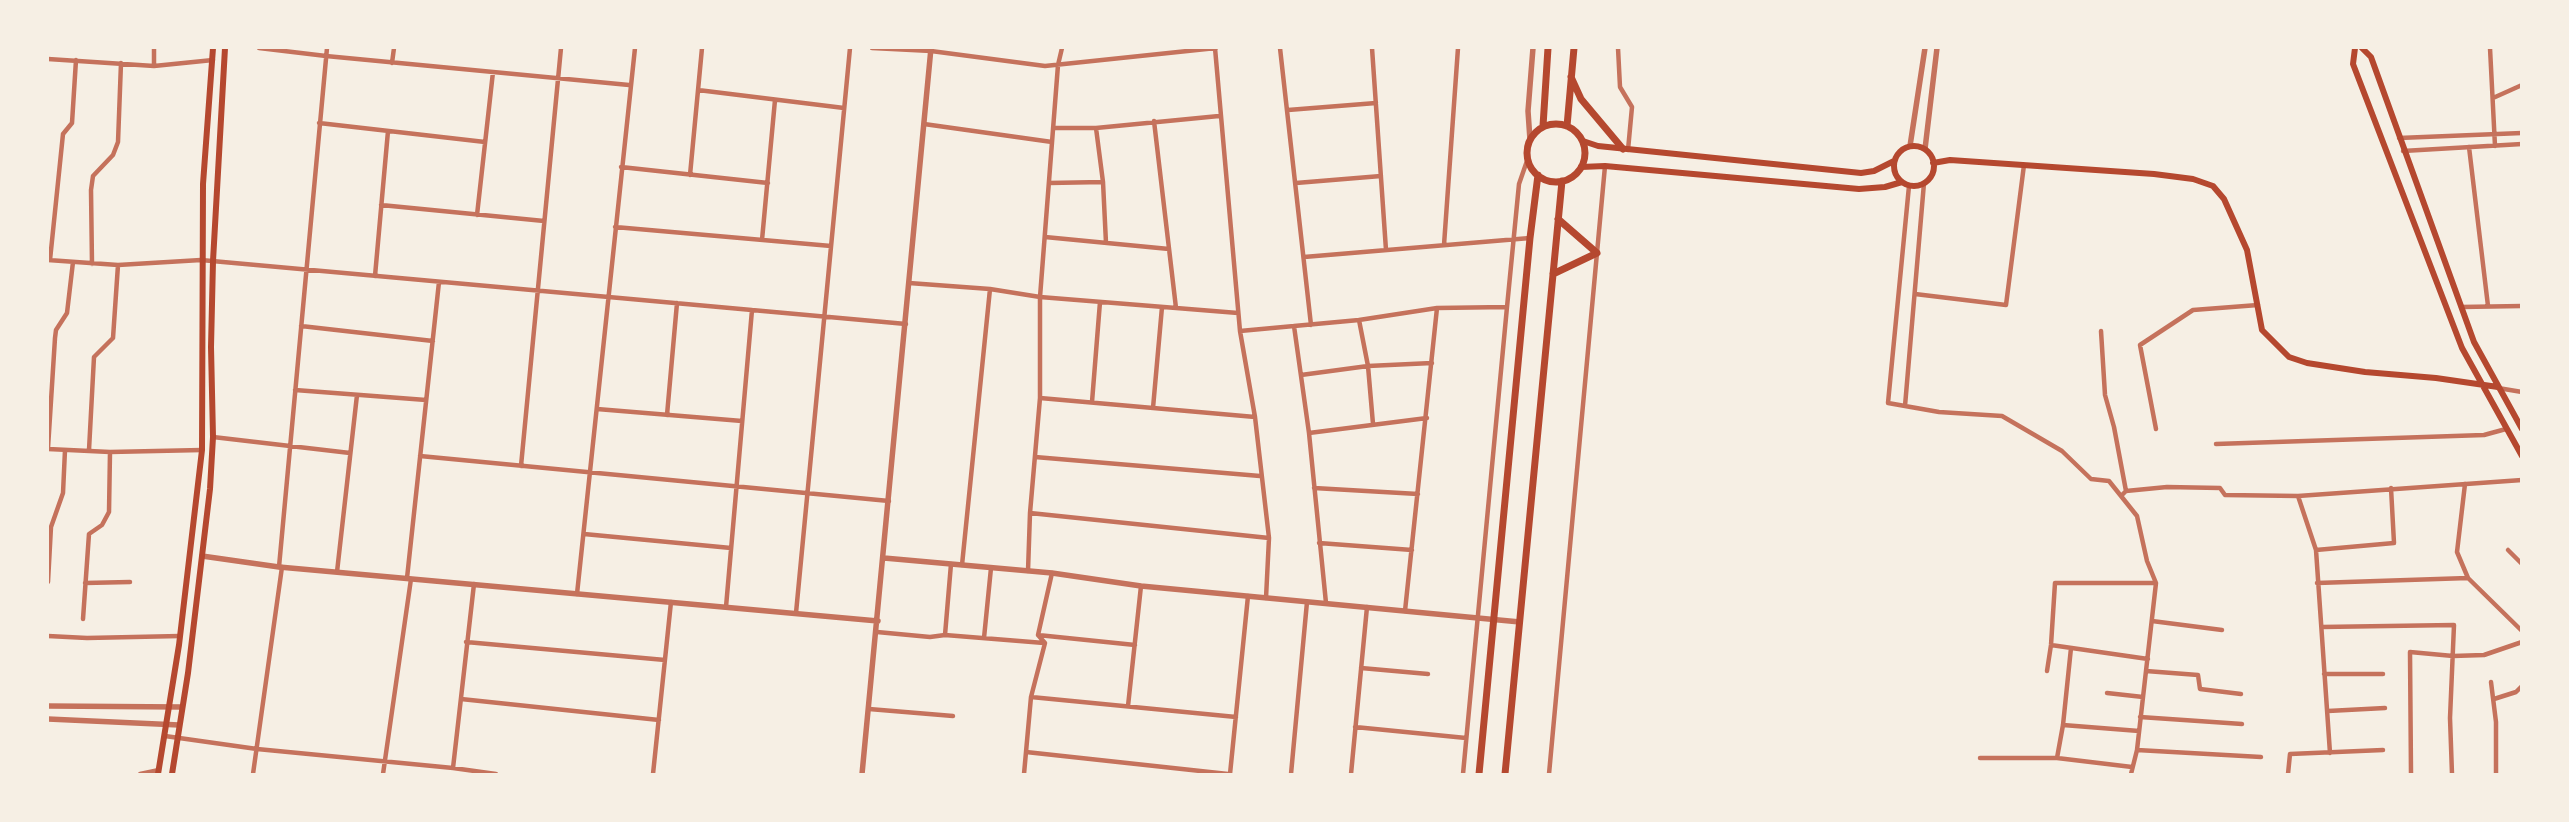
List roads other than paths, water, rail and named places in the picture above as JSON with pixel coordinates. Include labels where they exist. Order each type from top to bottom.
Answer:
[{"type":"main road","points":[[159,772],[168,724],[180,636],[202,450],[201,260],[203,184],[213,48]]},
{"type":"main road","points":[[172,774],[202,556],[213,437],[211,347],[213,261],[225,48]]},
{"type":"main road","points":[[1543,126],[1560,124],[1567,126],[1579,135],[1583,142],[1585,150],[1581,167],[1570,179],[1562,181],[1545,180],[1538,175],[1528,158],[1530,140],[1543,126],[1548,48]]},
{"type":"main road","points":[[1567,126],[1574,48]]},
{"type":"main road","points":[[2355,48],[2353,64],[2462,348],[2522,456]]},
{"type":"main road","points":[[2362,48],[2371,57],[2403,151],[2474,342],[2522,429]]},
{"type":"main road","points":[[1571,77],[1581,99],[1626,149]]},
{"type":"main road","points":[[1583,142],[1598,146],[1861,173],[1874,171],[1894,162]]},
{"type":"main road","points":[[1910,146],[1925,149],[1934,162],[1932,174],[1924,183],[1909,186],[1902,182],[1895,173],[1894,162],[1900,151],[1910,146]]},
{"type":"main road","points":[[1934,162],[1950,160],[2164,176],[2193,179],[2213,186],[2224,199],[2247,250],[2262,330],[2289,357],[2307,363],[2498,388]]},
{"type":"main road","points":[[1581,167],[1605,166],[1859,189],[1884,187],[1902,182]]},
{"type":"main road","points":[[1479,774],[1530,238],[1538,175]]},
{"type":"main road","points":[[1505,774],[1562,181]]},
{"type":"main road","points":[[1553,274],[1597,254],[1558,219]]},
{"type":"street","points":[[154,48],[154,66]]},
{"type":"street","points":[[259,48],[392,63],[629,85]]},
{"type":"street","points":[[253,774],[280,567],[327,48]]},
{"type":"street","points":[[392,63],[394,48]]},
{"type":"street","points":[[520,466],[561,48]]},
{"type":"street","points":[[578,594],[629,85],[635,48]]},
{"type":"street","points":[[690,174],[702,48]]},
{"type":"street","points":[[796,613],[850,48]]},
{"type":"street","points":[[872,48],[931,49],[1044,66],[1216,48],[1219,116],[1240,331],[1256,417],[1260,476],[1269,538],[1266,598]]},
{"type":"street","points":[[1028,571],[1030,513],[1040,398],[1040,297],[1058,65],[1062,48]]},
{"type":"street","points":[[1280,48],[1311,325]]},
{"type":"street","points":[[1372,48],[1386,250]]},
{"type":"street","points":[[1444,245],[1458,48]]},
{"type":"street","points":[[1530,140],[1528,111],[1533,48]]},
{"type":"street","points":[[1618,48],[1620,87],[1632,107],[1626,149]]},
{"type":"street","points":[[1910,146],[1925,48]]},
{"type":"street","points":[[1925,149],[1937,48]]},
{"type":"street","points":[[2490,48],[2495,146]]},
{"type":"street","points":[[862,774],[931,49]]},
{"type":"street","points":[[48,59],[154,66],[213,60]]},
{"type":"street","points":[[76,60],[72,123],[63,134],[49,260],[118,265],[201,260],[906,324]]},
{"type":"street","points":[[92,264],[91,190],[93,176],[113,155],[118,142],[121,63]]},
{"type":"street","points":[[477,214],[493,72]]},
{"type":"street","points":[[2493,98],[2522,85]]},
{"type":"street","points":[[698,90],[844,108]]},
{"type":"street","points":[[762,240],[775,100]]},
{"type":"street","points":[[1288,110],[1376,103]]},
{"type":"street","points":[[1053,128],[1096,128],[1219,116]]},
{"type":"street","points":[[1154,121],[1176,308]]},
{"type":"street","points":[[320,123],[485,142]]},
{"type":"street","points":[[924,124],[1052,142]]},
{"type":"street","points":[[1096,128],[1103,182],[1106,243]]},
{"type":"street","points":[[375,276],[388,131]]},
{"type":"street","points":[[2399,138],[2522,133]]},
{"type":"street","points":[[2403,151],[2522,144]]},
{"type":"street","points":[[2468,147],[2488,306]]},
{"type":"street","points":[[1463,774],[1506,307],[1519,184],[1528,158]]},
{"type":"street","points":[[1915,294],[2006,305],[2024,165]]},
{"type":"street","points":[[1549,774],[1605,166]]},
{"type":"street","points":[[621,167],[768,183]]},
{"type":"street","points":[[1296,183],[1381,176]]},
{"type":"street","points":[[1049,183],[1103,182]]},
{"type":"street","points":[[1905,406],[1924,183]]},
{"type":"street","points":[[1909,186],[1888,403],[1938,412],[2002,416],[2062,451],[2091,478],[2109,481],[2124,493],[2138,516],[2147,561],[2156,583],[2137,750],[2131,774]]},
{"type":"street","points":[[381,205],[544,221]]},
{"type":"street","points":[[615,228],[831,246]]},
{"type":"street","points":[[1045,237],[1169,249]]},
{"type":"street","points":[[1304,257],[1530,238]]},
{"type":"street","points":[[73,262],[67,314],[56,330],[48,448],[110,452],[202,450]]},
{"type":"street","points":[[88,450],[94,357],[113,338],[118,265]]},
{"type":"street","points":[[383,774],[409,578],[439,282]]},
{"type":"street","points":[[909,283],[990,289],[1040,297],[1238,312]]},
{"type":"street","points":[[962,565],[990,289]]},
{"type":"street","points":[[1092,402],[1100,302]]},
{"type":"street","points":[[666,415],[677,304]]},
{"type":"street","points":[[2156,430],[2140,345],[2193,310],[2258,304]]},
{"type":"street","points":[[2461,306],[2522,306]]},
{"type":"street","points":[[1153,408],[1162,307]]},
{"type":"street","points":[[1240,331],[1359,320],[1437,308],[1506,307]]},
{"type":"street","points":[[1405,611],[1437,308]]},
{"type":"street","points":[[726,607],[752,310]]},
{"type":"street","points":[[1359,320],[1368,366],[1373,424]]},
{"type":"street","points":[[301,326],[432,342]]},
{"type":"street","points":[[1294,326],[1309,433],[1326,603]]},
{"type":"street","points":[[2101,331],[2105,395],[2114,426],[2124,493]]},
{"type":"street","points":[[1301,374],[1368,366],[1432,363]]},
{"type":"street","points":[[2498,388],[2522,392]]},
{"type":"street","points":[[295,390],[426,400]]},
{"type":"street","points":[[337,572],[356,395]]},
{"type":"street","points":[[1040,398],[1256,417]]},
{"type":"street","points":[[597,409],[742,421]]},
{"type":"street","points":[[1309,433],[1426,418]]},
{"type":"street","points":[[2216,444],[2484,435],[2506,429]]},
{"type":"street","points":[[213,437],[290,448],[350,453]]},
{"type":"street","points":[[48,582],[51,527],[63,493],[65,450]]},
{"type":"street","points":[[83,619],[89,534],[102,525],[109,512],[110,452]]},
{"type":"street","points":[[420,456],[889,501]]},
{"type":"street","points":[[1035,457],[1260,476]]},
{"type":"street","points":[[2124,493],[2168,487],[2220,488],[2225,494],[2298,496],[2522,480]]},
{"type":"street","points":[[2465,484],[2457,552],[2468,578],[2522,631]]},
{"type":"street","points":[[1314,488],[1418,494]]},
{"type":"street","points":[[2316,550],[2394,543],[2392,488]]},
{"type":"street","points":[[2298,496],[2316,550],[2330,753]]},
{"type":"street","points":[[1030,513],[1269,538]]},
{"type":"street","points":[[584,534],[731,548]]},
{"type":"street","points":[[1319,543],[1412,550]]},
{"type":"street","points":[[2508,550],[2522,564]]},
{"type":"street","points":[[202,556],[280,567],[878,621]]},
{"type":"street","points":[[884,558],[1028,571],[1141,586],[1520,622]]},
{"type":"street","points":[[945,635],[951,564]]},
{"type":"street","points":[[984,638],[991,568]]},
{"type":"street","points":[[1038,635],[1052,574]]},
{"type":"street","points":[[2317,583],[2468,578]]},
{"type":"street","points":[[85,583],[130,582]]},
{"type":"street","points":[[2047,671],[2051,645],[2055,583],[2156,583]]},
{"type":"street","points":[[453,768],[474,584]]},
{"type":"street","points":[[1128,706],[1141,586]]},
{"type":"street","points":[[1026,752],[1229,774],[1248,596]]},
{"type":"street","points":[[653,774],[671,602]]},
{"type":"street","points":[[1291,774],[1307,602]]},
{"type":"street","points":[[1351,774],[1367,607]]},
{"type":"street","points":[[2152,621],[2222,630]]},
{"type":"street","points":[[2322,627],[2454,624],[2450,718],[2452,774]]},
{"type":"street","points":[[877,632],[930,637],[945,635],[1045,643]]},
{"type":"street","points":[[1038,635],[1045,643]]},
{"type":"street","points":[[1038,635],[1135,645]]},
{"type":"street","points":[[48,636],[87,638],[180,636]]},
{"type":"street","points":[[466,642],[665,660]]},
{"type":"street","points":[[2411,774],[2410,652],[2453,656],[2484,655],[2522,642]]},
{"type":"street","points":[[1024,774],[1031,697],[1045,643]]},
{"type":"street","points":[[2051,645],[2148,659]]},
{"type":"street","points":[[2057,758],[2064,725],[2071,648]]},
{"type":"street","points":[[1361,668],[1428,674]]},
{"type":"street","points":[[2146,671],[2198,675],[2200,689],[2241,694]]},
{"type":"street","points":[[2324,674],[2383,674]]},
{"type":"street","points":[[2491,682],[2494,699],[2496,774]]},
{"type":"street","points":[[2494,699],[2516,692],[2522,686]]},
{"type":"street","points":[[2108,693],[2143,697]]},
{"type":"street","points":[[1031,697],[1236,717]]},
{"type":"street","points":[[461,699],[659,720]]},
{"type":"street","points":[[48,706],[182,708]]},
{"type":"street","points":[[2328,710],[2385,708]]},
{"type":"street","points":[[869,709],[953,716]]},
{"type":"street","points":[[2140,717],[2242,724]]},
{"type":"street","points":[[48,719],[179,725]]},
{"type":"street","points":[[2064,725],[2139,731]]},
{"type":"street","points":[[1356,727],[1466,738]]},
{"type":"street","points":[[166,736],[257,749],[453,768],[470,773],[496,774]]},
{"type":"street","points":[[2137,750],[2261,757]]},
{"type":"street","points":[[2288,774],[2290,754],[2384,750]]},
{"type":"street","points":[[1980,758],[2057,758],[2132,767]]},
{"type":"street","points":[[140,774],[159,772]]}]
